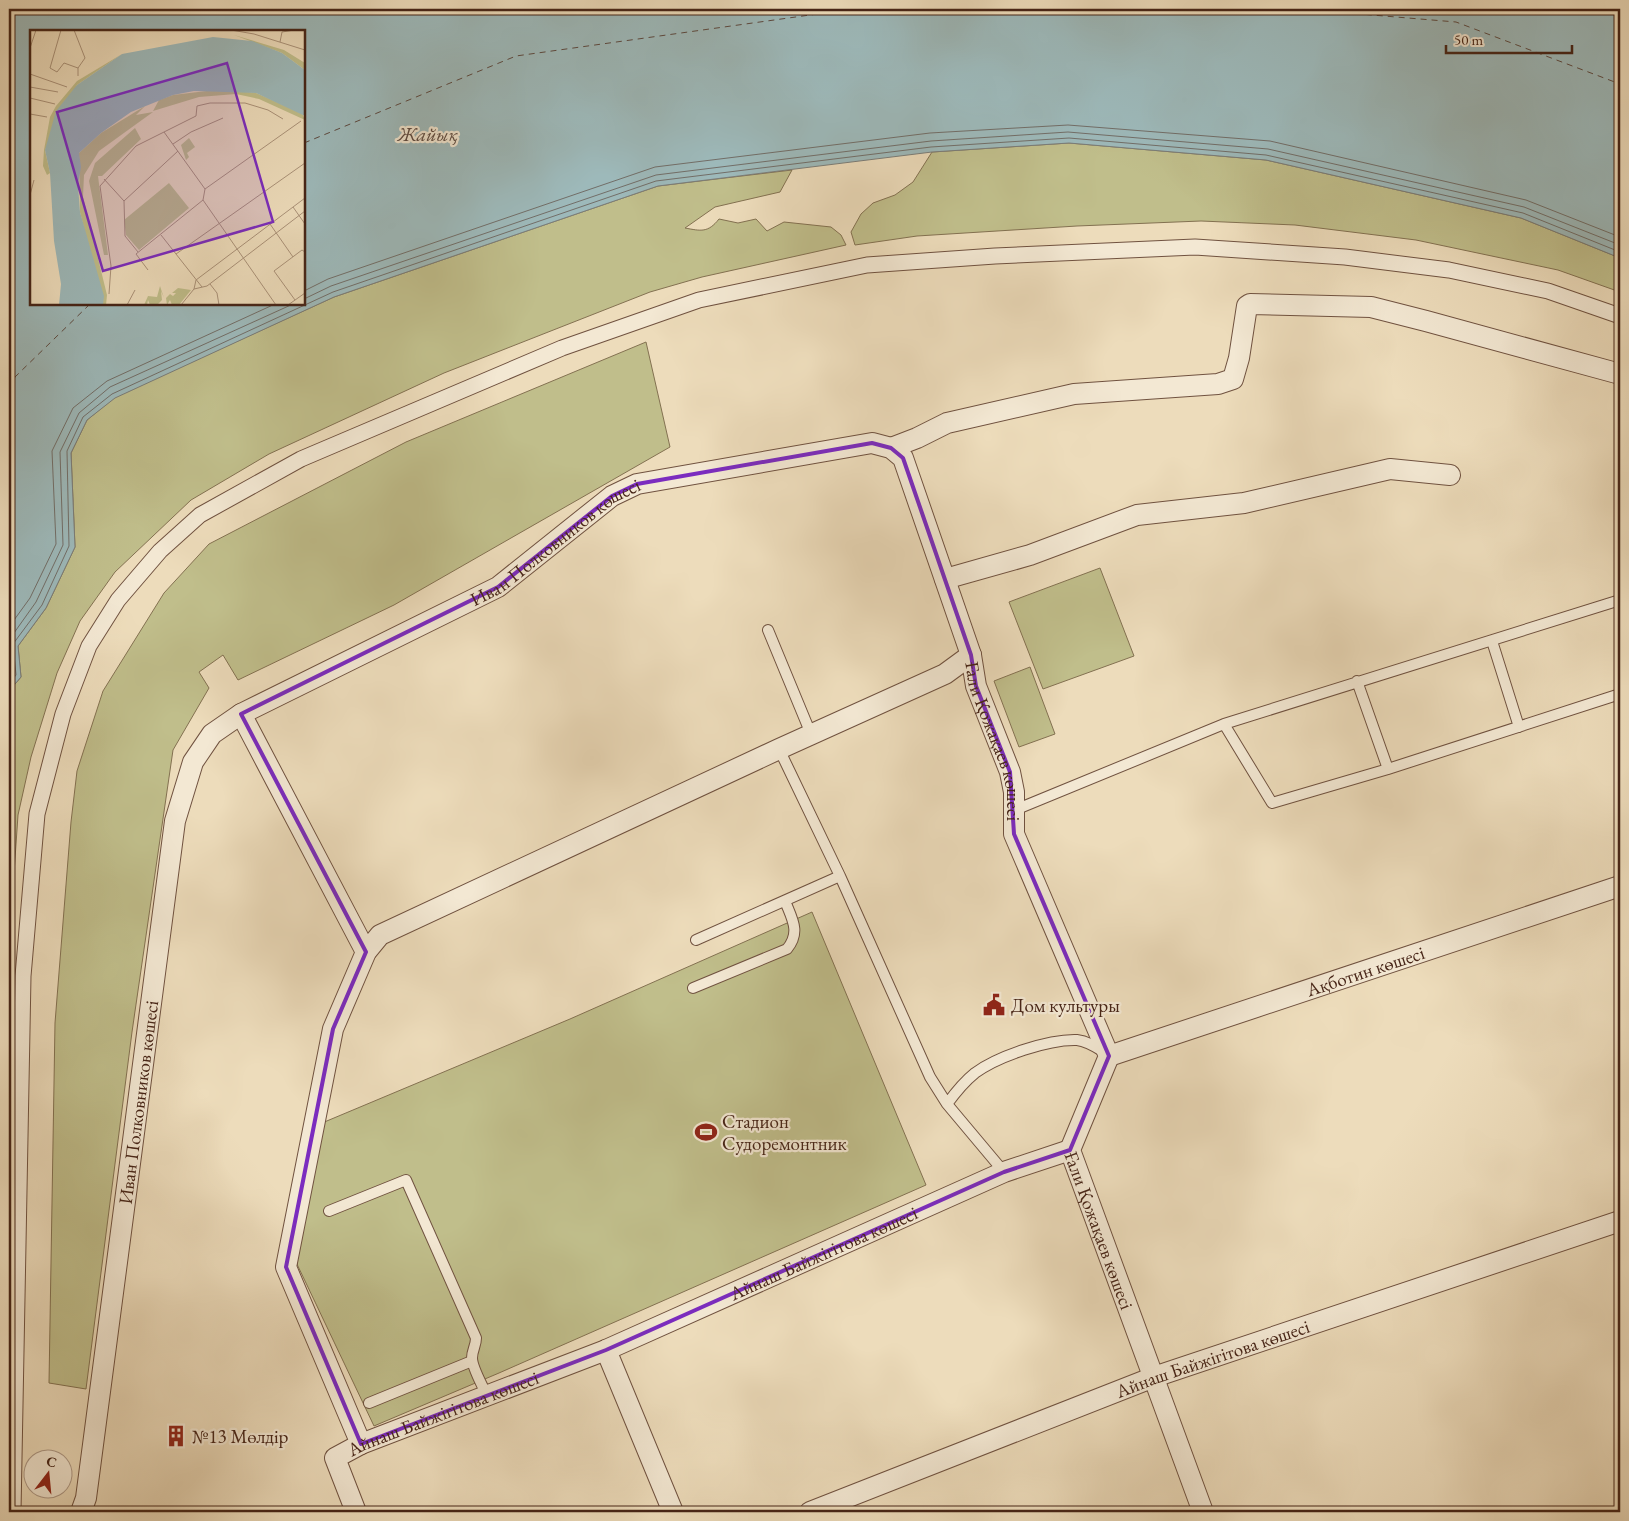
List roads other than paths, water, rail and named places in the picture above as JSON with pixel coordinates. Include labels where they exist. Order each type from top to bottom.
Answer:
[{"type":"street","points":[[13,1512],[23,976],[37,814],[63,714],[89,646],[118,600],[160,551],[200,515],[302,459],[562,348],[699,300],[867,265],[996,256],[1195,247],[1279,252],[1345,257],[1449,270],[1548,291],[1620,316]]},
{"type":"street","points":[[891,448],[947,423],[1074,394],[1218,384],[1233,379],[1239,358],[1247,306],[1250,304],[1371,307],[1620,374]]},
{"type":"street","name":"Иван Полковников көшесі","points":[[81,1512],[86,1498],[175,821],[193,762],[212,734],[241,714],[498,586],[612,496],[637,484],[872,443],[891,448]]},
{"type":"street","name":"Ғали Қожақаев көшесі","points":[[891,448],[903,458],[971,655],[976,686],[1010,772],[1014,792],[1014,834],[1109,1056],[1070,1150],[1203,1512]]},
{"type":"street","points":[[945,579],[1030,555],[1137,514],[1244,503],[1390,470],[1450,475]]},
{"type":"street","points":[[361,1444],[286,1267],[333,1028],[366,952],[380,935],[811,734],[945,674],[971,655]]},
{"type":"street","points":[[241,714],[366,952]]},
{"type":"street","name":"Ақботин көшесі","points":[[1109,1056],[1620,886]]},
{"type":"street","name":"Айнаш Байжігітова көшесі","points":[[356,1512],[335,1458],[361,1444],[606,1350],[1004,1172],[1070,1150]]},
{"type":"street","name":"Айнаш Байжігітова көшесі","points":[[810,1512],[1154,1376],[1620,1221]]},
{"type":"street","points":[[606,1350],[674,1512]]},
{"type":"lane","points":[[1015,810],[1224,724],[1620,600]]},
{"type":"lane","points":[[768,630],[811,734]]},
{"type":"lane","points":[[1492,641],[1519,727]]},
{"type":"lane","points":[[1358,682],[1388,769]]},
{"type":"lane","points":[[1224,724],[1272,803],[1388,769],[1620,694]]},
{"type":"lane","points":[[779,749],[840,876],[930,1077],[947,1104],[1004,1172]]},
{"type":"lane","points":[[696,940],[840,876]]},
{"type":"lane","points":[[693,988],[787,948],[794,941],[795,930],[785,901]]},
{"type":"lane","points":[[947,1104],[975,1073],[1012,1054],[1050,1043],[1078,1040],[1094,1045],[1109,1056]]},
{"type":"lane","points":[[329,1211],[406,1180],[476,1338],[472,1361],[487,1396]]},
{"type":"lane","points":[[369,1403],[472,1361]]},
{"type":"water","name":"Жайық","points":[[9,9],[1620,9],[1620,258],[1521,218],[1266,160],[1069,143],[932,152],[658,186],[334,297],[115,398],[87,420],[71,453],[75,547],[46,608],[18,646],[21,677],[9,691]]},
{"type":"place","name":"Дом культуры","points":[[994,1005]]},
{"type":"place","name":"Стадион Судоремонтник","points":[[706,1132]]},
{"type":"place","name":"№13 Мөлдiр","points":[[176,1436]]}]
